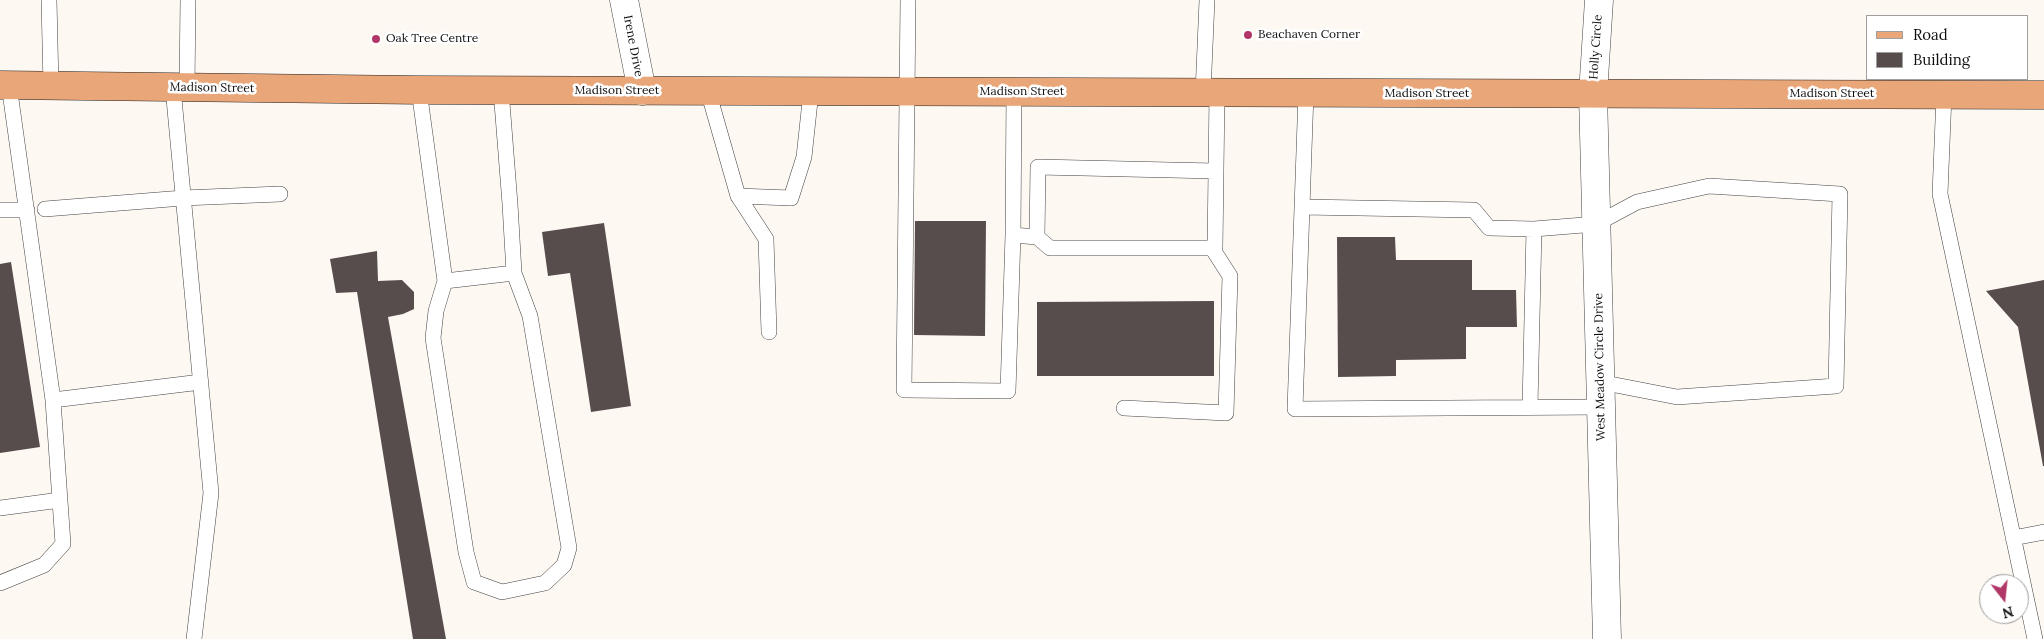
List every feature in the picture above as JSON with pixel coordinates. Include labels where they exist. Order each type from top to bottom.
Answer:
[{"type":"main road","name":"Madison Street","points":[[5,85],[708,92],[2044,95]]},
{"type":"street","name":"Irene Drive","points":[[624,0],[642,91]]},
{"type":"street","name":"Holly Circle","points":[[1593,94],[1599,0]]},
{"type":"street","name":"West Meadow Circle Drive","points":[[1593,94],[1607,639]]},
{"type":"lane","points":[[49,0],[51,86]]},
{"type":"lane","points":[[188,0],[180,88],[184,198],[211,494],[194,639]]},
{"type":"lane","points":[[908,0],[904,390],[1008,391],[1013,235],[1014,92]]},
{"type":"lane","points":[[1207,0],[1210,93],[1216,171],[1214,248],[1212,248]]},
{"type":"lane","points":[[0,583],[44,565],[63,544],[53,400],[27,210],[5,85]]},
{"type":"lane","points":[[419,90],[445,281],[436,310],[432,338],[466,552],[474,582],[502,592],[545,583],[564,565],[569,548],[530,316],[514,273],[501,90]]},
{"type":"lane","points":[[708,92],[738,196],[766,239],[769,332]]},
{"type":"lane","points":[[738,196],[792,198],[804,157],[810,92]]},
{"type":"lane","points":[[1302,208],[1474,210],[1489,228],[1534,229],[1596,224],[1637,202],[1709,186],[1840,194],[1836,386],[1677,397],[1601,395],[1530,407],[1294,409],[1306,93]]},
{"type":"lane","points":[[1944,94],[1940,194],[2035,639]]},
{"type":"lane","points":[[1037,237],[1038,167],[1216,171]]},
{"type":"lane","points":[[44,209],[184,198],[280,194]]},
{"type":"lane","points":[[0,210],[27,210]]},
{"type":"lane","points":[[1530,407],[1534,229]]},
{"type":"lane","points":[[1013,235],[1037,237],[1050,248],[1212,248]]},
{"type":"lane","points":[[1124,408],[1226,413],[1230,276],[1212,248]]},
{"type":"lane","points":[[445,281],[514,273]]},
{"type":"lane","points":[[53,400],[201,382]]},
{"type":"lane","points":[[0,508],[60,500]]},
{"type":"lane","points":[[2013,538],[2044,532]]},
{"type":"building","points":[[915,221],[986,221],[985,336],[914,335]]},
{"type":"building","points":[[604,223],[631,406],[591,412],[570,273],[548,276],[542,232]]},
{"type":"building","points":[[1337,237],[1395,237],[1396,260],[1472,260],[1472,290],[1516,290],[1517,327],[1466,327],[1466,359],[1396,360],[1396,376],[1338,377]]},
{"type":"building","points":[[377,251],[378,281],[402,280],[414,292],[414,309],[403,314],[388,317],[446,639],[413,639],[357,292],[336,293],[330,259]]},
{"type":"building","points":[[11,262],[40,447],[0,453],[0,264]]},
{"type":"building","points":[[2044,280],[2043,466],[2018,327],[1986,291]]},
{"type":"building","points":[[1214,301],[1214,376],[1037,376],[1037,302]]},
{"type":"place","name":"Beachaven Corner","points":[[1248,35]]},
{"type":"place","name":"Oak Tree Centre","points":[[376,39]]}]
